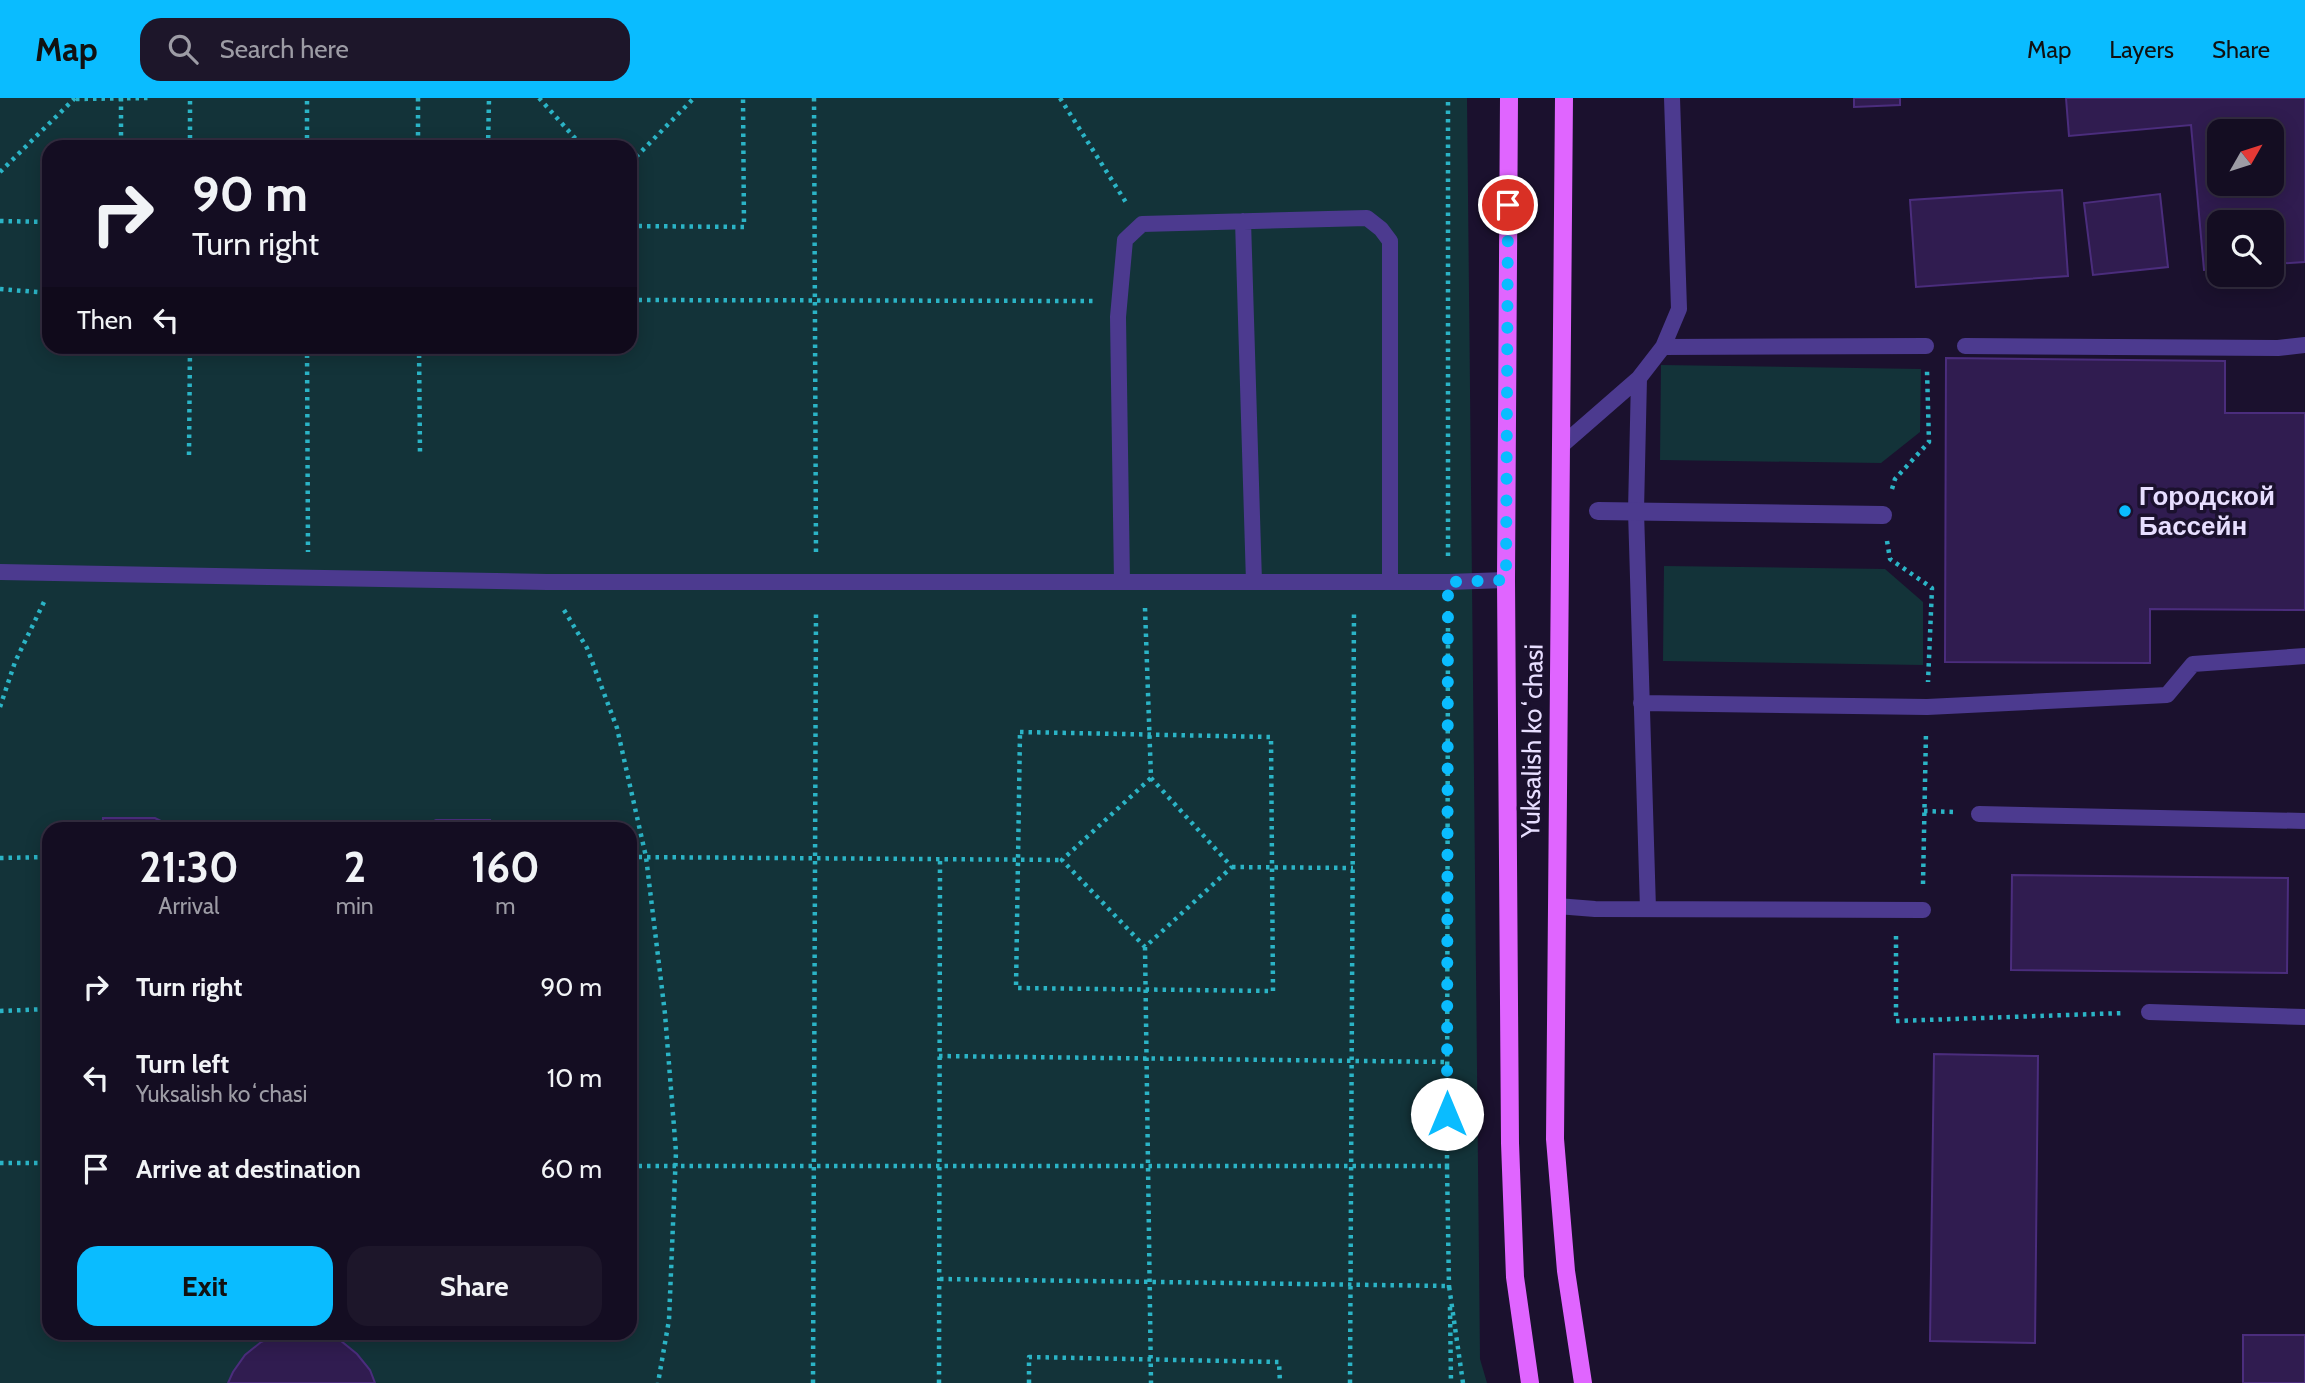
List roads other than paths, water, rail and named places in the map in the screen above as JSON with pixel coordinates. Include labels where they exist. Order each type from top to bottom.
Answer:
[{"type":"main road","name":"Yuksalish koʻchasi","points":[[1509,98],[1506,580],[1510,1143],[1515,1277],[1530,1383]]},
{"type":"main road","name":"Yuksalish koʻchasi","points":[[1564,98],[1555,1139],[1566,1271],[1583,1383]]},
{"type":"street","points":[[1598,511],[1883,515]]},
{"type":"lane","points":[[1561,446],[1639,378],[1663,347],[1679,309],[1672,98]]},
{"type":"lane","points":[[1122,582],[1119,303],[1125,240],[1142,224],[1367,218],[1381,229],[1390,241],[1390,581]]},
{"type":"lane","points":[[1243,221],[1254,582]]},
{"type":"lane","points":[[1965,346],[2278,348],[2305,345]]},
{"type":"lane","points":[[1663,347],[1926,346]]},
{"type":"lane","points":[[1639,378],[1636,511],[1648,909]]},
{"type":"lane","points":[[0,572],[547,582],[1506,580]]},
{"type":"lane","points":[[1641,703],[1927,707],[2167,695],[2193,664],[2305,656]]},
{"type":"lane","points":[[1979,814],[2305,821]]},
{"type":"lane","points":[[1557,906],[1923,910]]},
{"type":"lane","points":[[2149,1012],[2305,1017]]},
{"type":"place","name":"Городской Бассейн","points":[[2125,511]]}]
